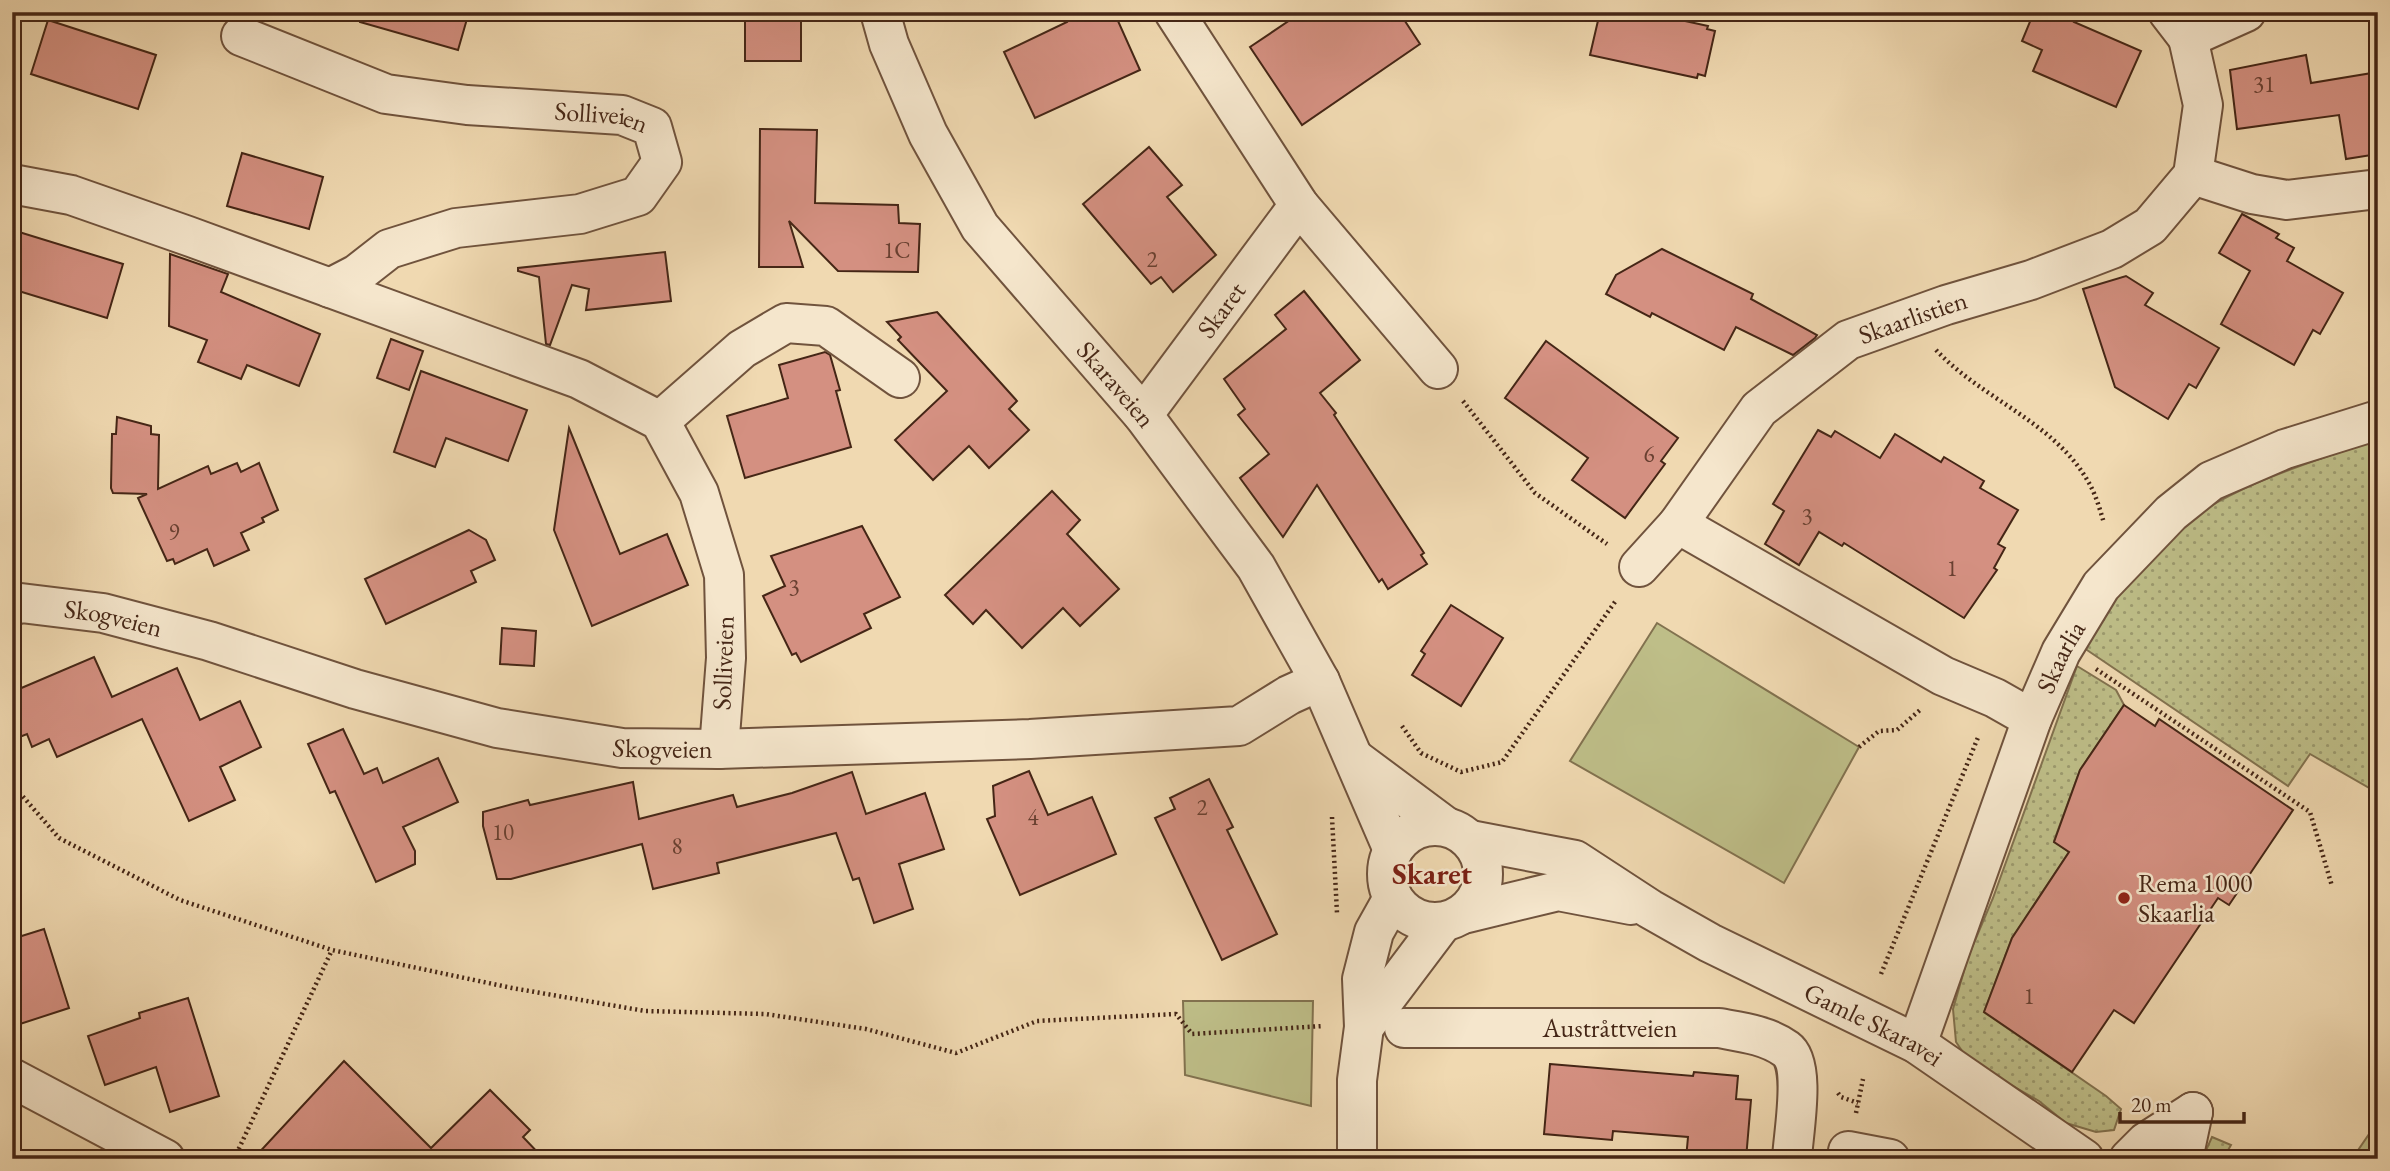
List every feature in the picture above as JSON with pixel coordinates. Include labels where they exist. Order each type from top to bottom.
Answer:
[{"type":"street","name":"Skaraveien","points":[[880,12],[889,44],[928,134],[980,227],[1143,415],[1256,567],[1320,681],[1393,850]]},
{"type":"street","points":[[2246,12],[2178,25],[2203,105],[2193,175],[2252,194],[2287,200],[2378,189]]},
{"type":"street","points":[[1185,16],[1298,205],[1438,369]]},
{"type":"street","name":"Solliveien","points":[[241,36],[386,94],[467,105],[622,115],[652,127],[662,162],[638,196],[580,214],[456,229],[389,249],[357,274],[330,288]]},
{"type":"street","name":"Skaarlistien","points":[[1639,567],[1678,524],[1759,409],[1848,340],[2031,280],[2112,249],[2150,226],[2193,175]]},
{"type":"street","points":[[12,184],[71,195],[579,379],[660,421],[742,349],[786,323],[826,326],[900,378]]},
{"type":"street","name":"Skaret","points":[[1143,415],[1298,205]]},
{"type":"street","name":"Skaarlia","points":[[1917,1044],[2032,719],[2061,652],[2101,586],[2171,513],[2211,481],[2285,449],[2378,420]]},
{"type":"street","name":"Solliveien","points":[[660,421],[699,493],[724,575],[726,658],[719,749]]},
{"type":"street","points":[[1678,524],[1943,676],[1995,698],[2032,719]]},
{"type":"street","name":"Skogveien","points":[[12,606],[21,603],[103,613],[209,641],[355,689],[497,728],[622,748],[719,749],[1030,739],[1239,726],[1289,695],[1320,681]]},
{"type":"street","name":"Skaraveien","points":[[1355,759],[1458,833]]},
{"type":"street","points":[[1348,1026],[1453,918],[1476,900],[1482,884],[1481,861],[1458,833],[1424,827],[1410,831],[1393,850],[1387,876],[1393,898],[1406,912],[1427,922],[1453,918]]},
{"type":"street","name":"Gamle Skaravei","points":[[1458,833],[1575,860],[1650,909],[1710,943],[1917,1044],[2084,1159]]},
{"type":"street","name":"Gamle Skaravei","points":[[1453,918],[1559,891],[1650,909]]},
{"type":"street","points":[[1357,1159],[1357,1080],[1348,1026],[1374,932],[1393,898]]},
{"type":"street","name":"Austråttveien","points":[[1404,1028],[1719,1028],[1759,1036],[1788,1050],[1798,1072],[1792,1159]]},
{"type":"street","points":[[12,1078],[165,1159]]},
{"type":"street","points":[[2129,1159],[2146,1142],[2193,1112],[2183,1159]]},
{"type":"street","points":[[1849,1151],[1890,1159]]},
{"type":"path","points":[[1907,319],[1944,358],[1987,392],[2038,426],[2073,459],[2090,484],[2105,526]]},
{"type":"path","points":[[1402,726],[1421,753],[1461,772],[1502,762],[1639,567],[1535,493],[1438,369]]},
{"type":"path","points":[[2095,668],[2310,812],[2332,886]]},
{"type":"path","points":[[1859,747],[1879,731],[1897,730],[1911,719],[1943,676]]},
{"type":"path","points":[[12,784],[59,838],[180,901],[332,950],[512,988],[645,1011],[765,1014],[866,1028],[956,1053],[1037,1021],[1176,1014],[1192,1034],[1348,1026]]},
{"type":"path","points":[[1331,806],[1335,832],[1338,927]]},
{"type":"path","points":[[234,1159],[332,950]]},
{"type":"green space","points":[[2378,440],[2378,793],[2310,754],[2288,786],[2084,648],[2115,598],[2141,563],[2172,532],[2227,497],[2257,483]]},
{"type":"green space","points":[[1657,623],[1859,747],[1784,883],[1570,761]]},
{"type":"green space","points":[[2077,666],[2116,690],[2124,705],[2080,770],[2054,841],[2069,852],[2012,938],[1984,1012],[2121,1109],[2114,1130],[2096,1132],[2066,1123],[2039,1101],[1969,1061],[1956,1042],[1953,1009],[1968,957],[1993,898]]},
{"type":"green space","points":[[1183,1001],[1313,1001],[1311,1106],[1185,1075]]},
{"type":"green space","points":[[2378,1121],[2378,1159],[2352,1159]]},
{"type":"green space","points":[[2212,1137],[2231,1145],[2223,1159],[2202,1159]]},
{"type":"building","points":[[361,12],[469,12],[458,50],[360,22]]},
{"type":"building","points":[[745,12],[801,12],[801,61],[745,61]]},
{"type":"building","points":[[1063,12],[1114,12],[1140,70],[1035,118],[1004,52],[1067,22]]},
{"type":"building","points":[[1302,12],[1399,12],[1420,44],[1302,125],[1250,47]]},
{"type":"building","points":[[1600,12],[1644,12],[1708,26],[1707,29],[1715,31],[1705,76],[1698,74],[1697,78],[1590,55]]},
{"type":"building","points":[[2034,12],[2079,12],[2074,22],[2141,51],[2116,107],[2033,71],[2042,50],[2022,41]]},
{"type":"building","points":[[48,20],[156,55],[138,109],[31,74]]},
{"type":"building","points":[[2306,55],[2311,83],[2378,72],[2378,154],[2346,159],[2339,115],[2237,129],[2230,70]]},
{"type":"building","points":[[760,129],[817,130],[815,203],[898,205],[899,223],[920,224],[918,272],[838,271],[789,221],[803,267],[759,267]]},
{"type":"building","points":[[1149,147],[1182,185],[1167,197],[1216,255],[1173,292],[1161,277],[1151,284],[1083,204]]},
{"type":"building","points":[[242,153],[323,177],[309,229],[227,206]]},
{"type":"building","points":[[2242,214],[2279,234],[2276,238],[2294,248],[2287,261],[2343,293],[2320,334],[2313,330],[2294,365],[2221,324],[2250,271],[2219,253]]},
{"type":"building","points":[[19,232],[123,264],[107,318],[12,289],[12,254]]},
{"type":"building","points":[[1662,249],[1753,294],[1751,299],[1817,335],[1793,355],[1736,327],[1724,350],[1652,313],[1650,317],[1606,294],[1616,275]]},
{"type":"building","points":[[665,252],[671,301],[586,310],[589,289],[572,285],[550,345],[546,344],[539,277],[518,271],[518,268]]},
{"type":"building","points":[[170,254],[228,274],[221,292],[320,334],[299,386],[247,365],[241,379],[198,362],[207,340],[169,326]]},
{"type":"building","points":[[2126,276],[2153,293],[2145,305],[2219,348],[2196,388],[2189,384],[2168,419],[2115,387],[2083,289]]},
{"type":"building","points":[[1304,291],[1360,360],[1320,393],[1336,413],[1334,415],[1424,553],[1421,555],[1427,564],[1388,589],[1382,579],[1379,582],[1317,485],[1283,537],[1240,478],[1269,454],[1238,415],[1245,409],[1224,379],[1286,329],[1275,315]]},
{"type":"building","points":[[937,312],[1017,401],[1009,409],[1029,430],[989,468],[969,446],[933,480],[895,440],[947,391],[898,340],[901,337],[887,322]]},
{"type":"building","points":[[391,339],[423,351],[409,390],[377,378]]},
{"type":"building","points":[[1546,341],[1678,438],[1661,461],[1665,464],[1625,518],[1572,480],[1588,458],[1505,398]]},
{"type":"building","points":[[825,352],[830,355],[840,390],[836,391],[851,447],[745,478],[727,416],[788,398],[779,365]]},
{"type":"building","points":[[421,371],[527,410],[508,461],[446,438],[435,467],[394,452]]},
{"type":"building","points":[[117,417],[151,426],[151,434],[159,435],[158,489],[208,466],[211,474],[237,463],[241,472],[259,463],[278,510],[262,518],[264,522],[241,533],[249,550],[214,566],[207,549],[175,564],[173,559],[167,561],[138,498],[147,494],[113,493],[111,488],[112,434],[116,434]]},
{"type":"building","points":[[569,428],[620,554],[667,534],[688,585],[592,626],[554,530]]},
{"type":"building","points":[[1818,430],[1831,437],[1835,431],[1880,458],[1895,434],[1941,462],[1944,457],[1984,481],[1980,488],[2018,510],[1998,544],[2005,548],[1994,568],[1997,570],[1964,618],[1844,543],[1842,546],[1819,532],[1799,565],[1765,544],[1784,511],[1773,504]]},
{"type":"building","points":[[1052,491],[1080,520],[1067,534],[1119,589],[1080,626],[1063,608],[1022,648],[986,610],[973,624],[945,595]]},
{"type":"building","points":[[862,526],[900,597],[864,614],[871,628],[801,662],[796,653],[792,655],[763,596],[785,586],[771,556]]},
{"type":"building","points":[[469,530],[486,540],[495,560],[471,571],[476,582],[386,624],[365,579]]},
{"type":"building","points":[[1451,605],[1503,638],[1461,706],[1412,675],[1425,654],[1421,651]]},
{"type":"building","points":[[502,628],[536,631],[534,666],[500,664]]},
{"type":"building","points":[[94,657],[112,697],[177,668],[200,720],[240,701],[261,747],[220,767],[235,800],[189,821],[142,719],[57,757],[49,739],[32,747],[27,734],[12,740],[12,692]]},
{"type":"building","points":[[2124,705],[2155,726],[2159,719],[2293,810],[2229,905],[2218,898],[2134,1023],[2114,1010],[2072,1072],[1984,1012],[2012,938],[2069,852],[2054,842],[2080,770]]},
{"type":"building","points":[[343,729],[364,774],[377,768],[383,783],[438,758],[458,802],[403,827],[415,851],[415,864],[376,882],[335,791],[330,793],[308,744]]},
{"type":"building","points":[[1029,771],[1048,815],[1092,797],[1116,854],[1020,895],[987,819],[995,816],[993,786]]},
{"type":"building","points":[[852,772],[866,814],[925,793],[944,849],[899,864],[913,909],[874,923],[859,878],[853,880],[836,833],[717,863],[719,873],[653,889],[642,844],[511,879],[497,879],[483,826],[483,812],[528,800],[530,805],[633,782],[639,819],[733,795],[737,807],[792,793]]},
{"type":"building","points":[[1209,779],[1233,827],[1227,830],[1277,934],[1222,960],[1155,818],[1175,809],[1170,798]]},
{"type":"building","points":[[44,929],[69,1008],[20,1024],[12,1000],[12,939]]},
{"type":"building","points":[[188,998],[219,1096],[170,1112],[156,1067],[105,1085],[88,1036],[140,1018],[139,1013]]},
{"type":"building","points":[[344,1061],[431,1148],[490,1090],[530,1130],[523,1137],[544,1159],[253,1159]]},
{"type":"building","points":[[1550,1064],[1693,1076],[1694,1072],[1738,1076],[1736,1099],[1751,1100],[1746,1159],[1686,1159],[1688,1137],[1613,1131],[1612,1140],[1544,1134]]},
{"type":"place","name":"Rema 1000 Skaarlia","points":[[2124,898]]},
{"type":"district","name":"Skaret","points":[[1432,873]]}]
